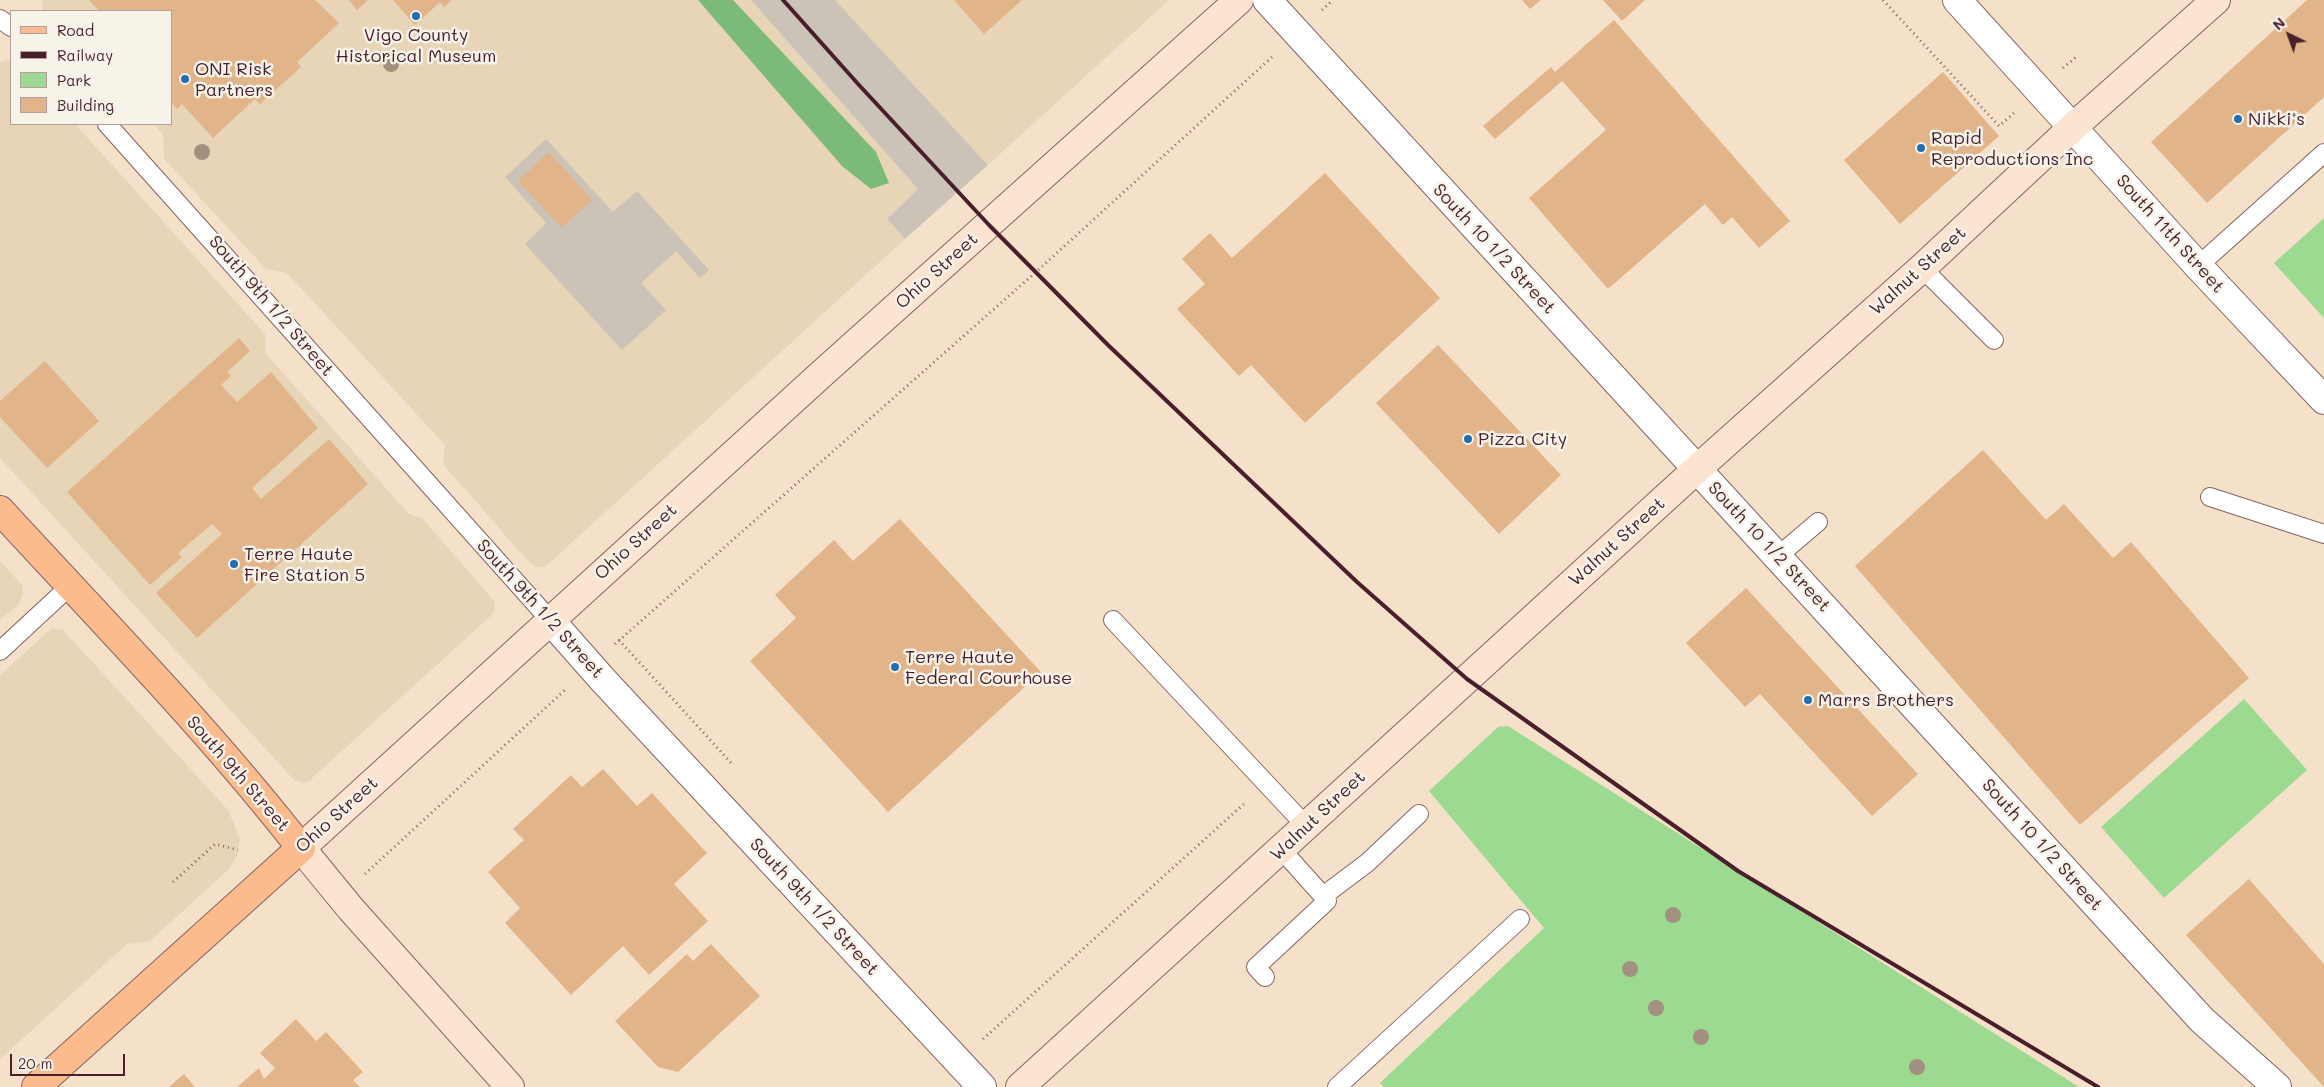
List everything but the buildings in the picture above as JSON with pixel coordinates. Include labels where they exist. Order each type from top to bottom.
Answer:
[{"type":"main road","name":"South 9th Street","points":[[0,510],[255,790],[301,848]]},
{"type":"main road","name":"Ohio Street","points":[[36,1087],[301,848]]},
{"type":"street","name":"Ohio Street","points":[[301,848],[550,620],[1239,0]]},
{"type":"street","name":"South 10 1/2 Street","points":[[1267,0],[2202,1020],[2277,1087]]},
{"type":"street","name":"South 11th Street","points":[[1957,0],[2198,266],[2324,400]]},
{"type":"street","name":"Walnut Street","points":[[1020,1087],[1697,469],[1922,268],[2073,128],[2216,0]]},
{"type":"street","name":"South 9th 1/2 Street","points":[[550,620],[982,1087]]},
{"type":"street","name":"South 9th Street","points":[[301,848],[341,897],[510,1087]]},
{"type":"lane","name":"South 9th 1/2 Street","points":[[108,125],[550,620]]},
{"type":"lane","points":[[2198,266],[2324,153]]},
{"type":"lane","points":[[1922,268],[1994,340]]},
{"type":"lane","points":[[2210,497],[2324,534]]},
{"type":"lane","points":[[1778,556],[1818,522]]},
{"type":"lane","points":[[0,651],[70,586]]},
{"type":"lane","points":[[1113,620],[1306,826]]},
{"type":"lane","points":[[1281,850],[1323,896],[1367,863],[1419,814]]},
{"type":"lane","points":[[1265,976],[1256,967],[1327,901]]},
{"type":"lane","points":[[1337,1087],[1520,919]]},
{"type":"path","points":[[341,897],[619,640],[1036,272],[1333,0]]},
{"type":"path","points":[[988,1046],[982,1040],[1267,783]]},
{"type":"path","points":[[173,882],[215,844],[238,850]]},
{"type":"shaded area","points":[[43,0],[751,0],[919,189],[887,219],[905,239],[545,567],[536,567],[527,560],[443,464],[445,445],[287,273],[266,269],[164,159],[163,134],[154,125],[172,125],[172,10],[42,10]]},
{"type":"shaded area","points":[[751,0],[835,0],[988,165],[905,239],[887,219],[918,189]]},
{"type":"shaded area","points":[[835,0],[1169,0],[988,165]]},
{"type":"shaded area","points":[[7,60],[10,62],[10,125],[76,125],[265,334],[266,354],[409,514],[422,518],[495,602],[494,613],[310,780],[304,783],[294,780],[0,458],[0,62]]},
{"type":"shaded area","points":[[546,139],[613,212],[637,191],[709,270],[700,278],[676,251],[641,283],[666,310],[622,350],[525,244],[546,223],[505,177]]},
{"type":"shaded area","points":[[0,561],[22,585],[23,594],[19,604],[0,620]]},
{"type":"shaded area","points":[[51,629],[63,630],[228,810],[240,839],[237,856],[228,870],[150,941],[127,944],[0,1059],[0,675]]},
{"type":"green space","points":[[698,0],[733,0],[876,152],[889,183],[871,189],[842,166]]},
{"type":"green space","points":[[2324,218],[2324,318],[2274,263]]},
{"type":"green space","points":[[2244,699],[2307,770],[2164,898],[2101,827]]},
{"type":"green space","points":[[1508,726],[2079,1087],[1384,1087],[1380,1083],[1544,928],[1429,791],[1498,727]]},
{"type":"railway","points":[[783,0],[989,225],[1108,345],[1357,582],[1467,679],[1738,871],[2098,1087]]},
{"type":"place","name":"Vigo County Historical Museum","points":[[416,16]]},
{"type":"place","name":"ONI Risk Partners","points":[[185,79]]},
{"type":"place","name":"Nikki’s","points":[[2238,119]]},
{"type":"place","name":"Rapid Reproductions Inc","points":[[1921,148]]},
{"type":"place","name":"Pizza City","points":[[1468,439]]},
{"type":"place","name":"Terre Haute Fire Station 5","points":[[234,564]]},
{"type":"place","name":"Terre Haute Federal Courhouse","points":[[895,667]]},
{"type":"place","name":"Marrs Brothers","points":[[1808,700]]}]
